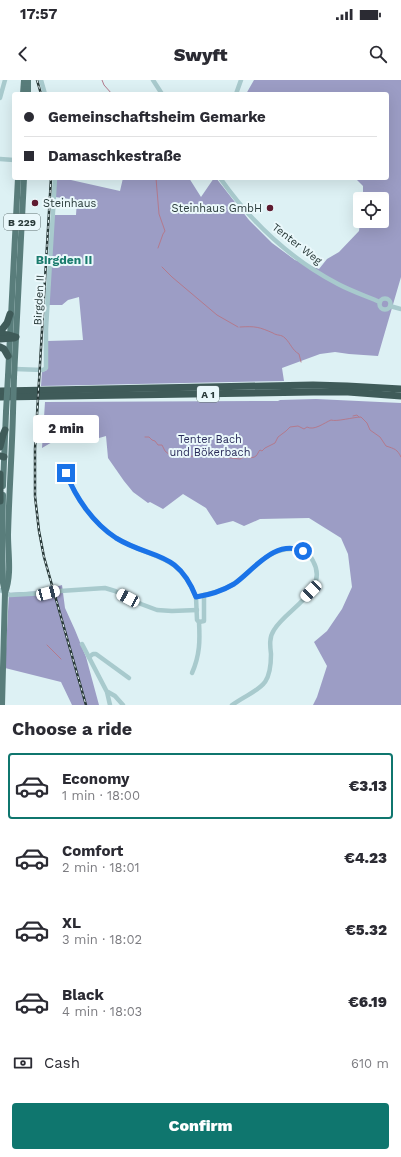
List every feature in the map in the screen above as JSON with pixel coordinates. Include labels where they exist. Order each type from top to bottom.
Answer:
[{"type":"highway","points":[[10,314],[7,324],[0,333],[11,337]]},
{"type":"highway","points":[[0,339],[11,337]]},
{"type":"highway","points":[[0,346],[4,349],[8,356]]},
{"type":"highway","name":"A 1","points":[[0,390],[313,385],[401,389]]},
{"type":"highway","name":"A 1","points":[[0,397],[313,392],[348,392],[401,396]]},
{"type":"highway","points":[[0,447],[3,434],[6,430]]},
{"type":"highway","points":[[0,474],[0,501]]},
{"type":"main road","points":[[23,92],[26,80]]},
{"type":"main road","points":[[26,80],[28,92]]},
{"type":"main road","name":"B 229","points":[[11,376],[15,369],[10,314],[18,180]]},
{"type":"main road","name":"B 229","points":[[3,592],[8,585],[9,577],[4,459],[10,412],[11,376],[8,356],[11,337],[24,180]]},
{"type":"main road","name":"B 229","points":[[2,705],[3,566],[1,513],[6,430],[10,412]]},
{"type":"street","points":[[0,98],[5,80]]},
{"type":"street","points":[[42,80],[45,92]]},
{"type":"street","points":[[153,80],[161,92]]},
{"type":"street","points":[[237,92],[241,80]]},
{"type":"street","points":[[0,159],[12,160]]},
{"type":"street","name":"Birgden II","points":[[15,369],[44,370],[46,368],[46,329],[55,180]]},
{"type":"street","name":"Tenter Weg","points":[[222,180],[252,218],[286,249],[306,264],[329,279],[380,302],[384,299],[388,299],[390,306],[401,310]]},
{"type":"street","points":[[66,473],[78,497],[98,523],[110,534],[172,563],[188,580],[196,597],[197,620],[199,622],[200,649],[192,673]]},
{"type":"street","points":[[196,597],[220,591],[233,584],[264,558],[283,550],[296,549],[303,551],[311,558],[316,568],[316,581],[311,591],[273,630],[271,639],[270,668],[265,682],[254,692],[232,705]]},
{"type":"street","points":[[0,579],[0,572],[3,566]]},
{"type":"street","points":[[3,592],[14,595],[105,588],[157,610],[197,610]]},
{"type":"street","points":[[199,622],[204,621],[204,596]]},
{"type":"street","points":[[82,644],[107,692],[110,705]]},
{"type":"street","points":[[89,657],[96,654],[129,678]]},
{"type":"street","points":[[107,692],[114,696],[123,705]]},
{"type":"green space","points":[[254,80],[401,80],[401,277],[378,356],[335,352],[320,354],[282,368],[284,381],[41,386],[42,372],[47,370],[47,341],[83,340],[79,297],[68,300],[62,305],[49,305],[54,215],[76,215],[77,200],[55,197],[56,180],[71,180],[120,191],[123,180],[190,180],[201,197],[213,180],[218,180],[249,220],[272,243],[295,260],[319,269],[327,259],[339,252],[359,231],[359,228],[389,228],[389,192],[363,192],[363,186],[357,180],[389,180],[389,92],[247,92]]},
{"type":"green space","name":"Tenter Bach und Bökerbach","points":[[316,399],[401,403],[401,705],[313,705],[327,666],[314,642],[327,631],[342,609],[352,587],[348,554],[341,538],[309,518],[260,519],[244,526],[233,521],[217,525],[206,508],[183,494],[163,509],[150,502],[148,503],[133,492],[108,458],[106,436],[82,443],[70,431],[69,425],[59,426],[59,438],[42,448],[45,402],[278,401]]},
{"type":"green space","points":[[62,585],[65,608],[86,657],[99,705],[72,705],[61,682],[5,668],[9,593],[43,591]]},
{"type":"waterway","points":[[102,80],[110,92]]},
{"type":"waterway","points":[[156,180],[159,214],[165,231],[158,248]]},
{"type":"waterway","points":[[162,267],[217,315],[238,327]]},
{"type":"waterway","points":[[240,327],[257,327],[284,337],[299,354],[301,362]]},
{"type":"waterway","points":[[353,416],[357,415],[359,417]]},
{"type":"waterway","points":[[145,437],[149,437],[158,445],[162,445],[165,451],[171,456],[184,457],[203,455],[240,459],[244,457],[252,458],[256,456],[260,450],[262,451],[275,443],[278,437],[290,427],[298,426],[304,429],[307,427],[313,428],[331,420],[361,417],[367,423],[370,430],[380,437],[386,446],[397,451],[401,457]]},
{"type":"waterway","points":[[47,645],[61,659]]},
{"type":"railway","points":[[37,80],[40,92]]},
{"type":"railway","points":[[51,180],[35,449],[35,496],[44,557],[86,705]]},
{"type":"place","name":"Steinhaus","points":[[35,203]]},
{"type":"place","name":"Steinhaus GmbH","points":[[270,208]]},
{"type":"district","name":"Birgden II","points":[[64,260]]},
{"type":"route","points":[[66,473],[69,482],[81,503],[98,523],[117,538],[172,563],[188,580],[196,597],[220,591],[228,587],[264,558],[273,553],[290,549],[303,551]]}]
